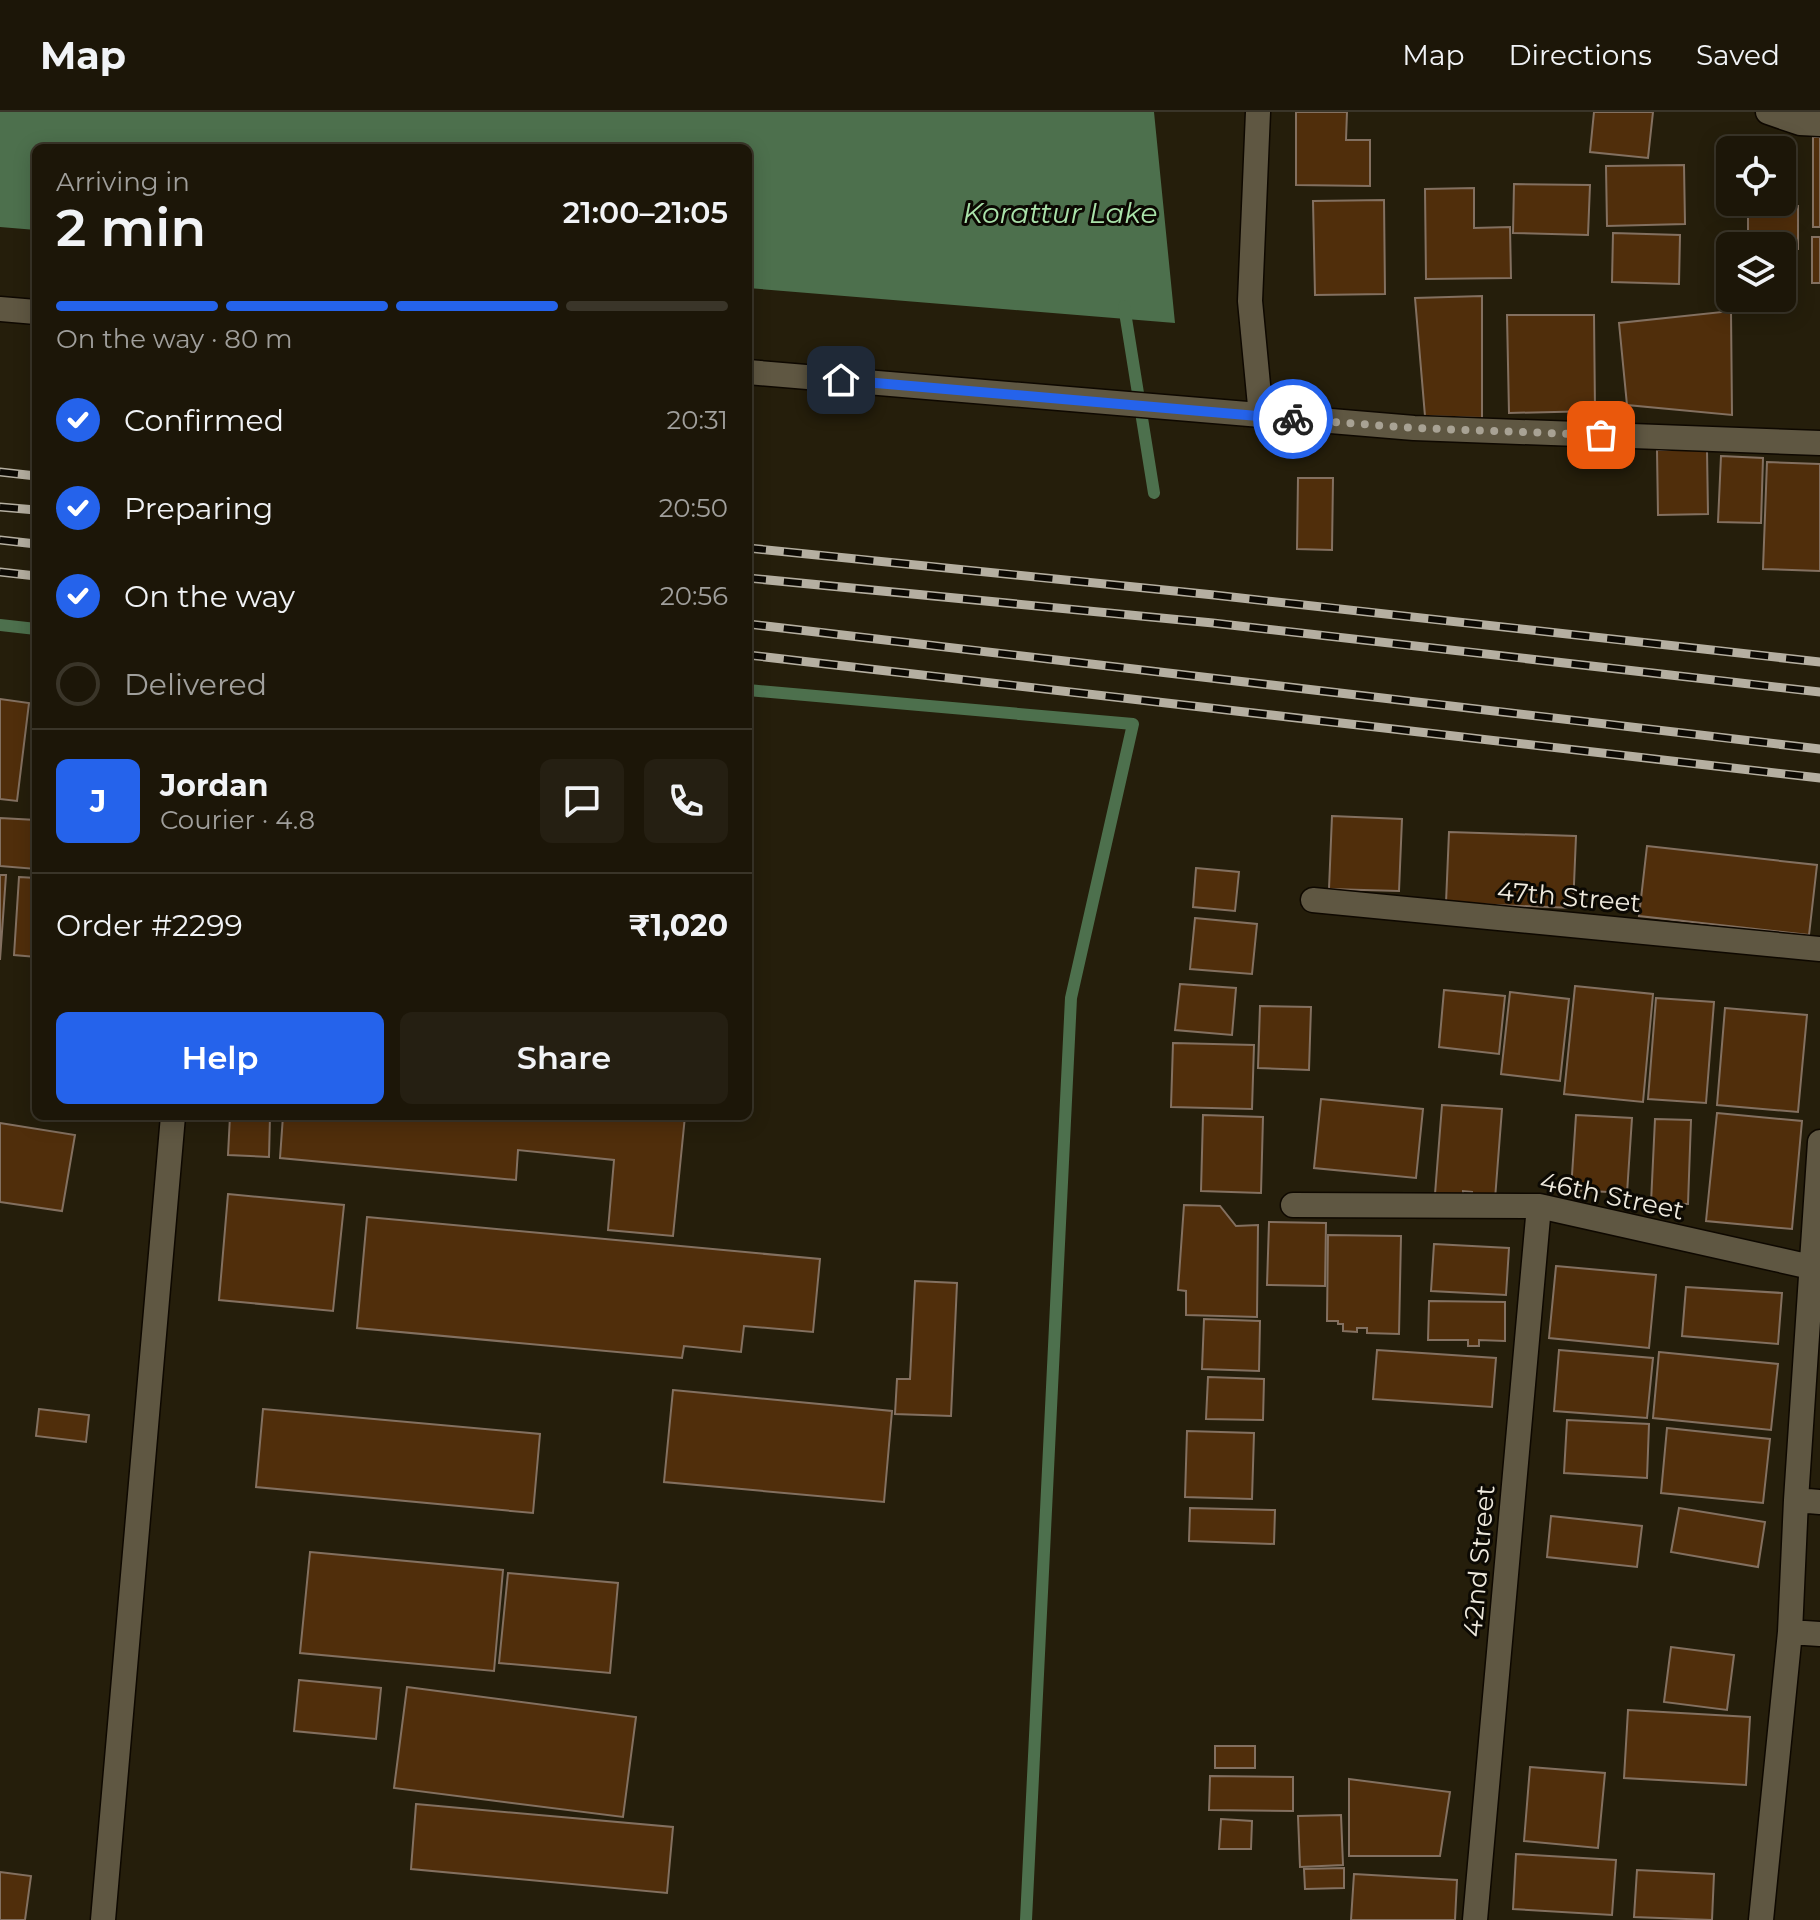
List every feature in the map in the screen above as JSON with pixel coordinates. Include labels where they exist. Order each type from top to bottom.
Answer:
[{"type":"street","points":[[1258,112],[1250,301],[1261,416]]},
{"type":"street","points":[[1768,112],[1800,123],[1820,124]]},
{"type":"street","points":[[0,309],[32,312]]},
{"type":"street","points":[[752,372],[1414,428],[1820,443]]},
{"type":"street","name":"47th Street","points":[[1313,900],[1820,949]]},
{"type":"street","points":[[103,1920],[173,1120]]},
{"type":"street","points":[[1761,1920],[1790,1632],[1808,1501],[1820,1142]]},
{"type":"street","name":"46th Street","points":[[1293,1205],[1539,1206],[1816,1269]]},
{"type":"street","name":"42nd Street","points":[[1475,1920],[1539,1206]]},
{"type":"street","points":[[1790,1632],[1820,1634]]},
{"type":"water","name":"Korattur Lake","points":[[0,112],[1154,112],[1175,323],[752,288],[752,144],[32,144],[32,230],[0,227]]},
{"type":"building","points":[[1296,112],[1347,112],[1346,140],[1370,140],[1370,186],[1296,185]]},
{"type":"building","points":[[1594,112],[1653,112],[1648,158],[1590,152]]},
{"type":"building","points":[[1813,137],[1820,137],[1820,227],[1813,227]]},
{"type":"building","points":[[1684,165],[1685,224],[1607,226],[1606,166]]},
{"type":"building","points":[[1514,184],[1590,185],[1588,235],[1513,233]]},
{"type":"building","points":[[1474,188],[1474,228],[1510,227],[1511,278],[1426,279],[1425,189]]},
{"type":"building","points":[[1384,200],[1385,294],[1315,295],[1313,201]]},
{"type":"building","points":[[1796,206],[1798,249],[1796,232],[1748,232],[1748,216],[1796,216]]},
{"type":"building","points":[[1613,233],[1680,235],[1679,284],[1612,282]]},
{"type":"building","points":[[1812,237],[1820,237],[1820,283],[1812,283]]},
{"type":"building","points":[[1482,296],[1482,418],[1425,416],[1415,298]]},
{"type":"building","points":[[1731,312],[1732,415],[1627,405],[1619,323]]},
{"type":"building","points":[[1507,315],[1594,315],[1595,411],[1509,413]]},
{"type":"building","points":[[1657,450],[1707,450],[1708,514],[1658,515]]},
{"type":"building","points":[[1721,456],[1763,458],[1761,523],[1718,522]]},
{"type":"building","points":[[1767,462],[1820,464],[1820,571],[1763,569]]},
{"type":"building","points":[[1298,478],[1333,478],[1332,550],[1297,549]]},
{"type":"building","points":[[0,699],[29,703],[17,801],[0,799]]},
{"type":"building","points":[[1332,816],[1402,819],[1399,891],[1329,889]]},
{"type":"building","points":[[0,818],[32,820],[32,869],[0,866]]},
{"type":"building","points":[[1449,832],[1576,836],[1573,908],[1446,903]]},
{"type":"building","points":[[1647,846],[1817,865],[1809,935],[1639,916]]},
{"type":"building","points":[[1196,868],[1239,872],[1235,911],[1193,907]]},
{"type":"building","points":[[0,875],[6,875],[0,960]]},
{"type":"building","points":[[19,877],[32,878],[32,957],[14,955]]},
{"type":"building","points":[[1195,918],[1257,924],[1252,974],[1190,969]]},
{"type":"building","points":[[1180,984],[1236,988],[1232,1035],[1175,1030]]},
{"type":"building","points":[[1575,986],[1653,994],[1643,1102],[1564,1094]]},
{"type":"building","points":[[1444,990],[1505,996],[1499,1054],[1439,1047]]},
{"type":"building","points":[[1510,992],[1569,999],[1560,1081],[1501,1074]]},
{"type":"building","points":[[1656,998],[1714,1002],[1706,1103],[1648,1099]]},
{"type":"building","points":[[1260,1006],[1311,1007],[1309,1070],[1258,1068]]},
{"type":"building","points":[[1725,1008],[1807,1015],[1798,1112],[1717,1105]]},
{"type":"building","points":[[1173,1043],[1254,1045],[1252,1109],[1171,1107]]},
{"type":"building","points":[[1321,1099],[1423,1109],[1416,1178],[1314,1168]]},
{"type":"building","points":[[1442,1105],[1502,1109],[1495,1199],[1472,1197],[1472,1192],[1463,1191],[1463,1196],[1435,1194]]},
{"type":"building","points":[[1717,1113],[1802,1121],[1792,1229],[1706,1221]]},
{"type":"building","points":[[1203,1115],[1263,1117],[1261,1193],[1201,1191]]},
{"type":"building","points":[[1576,1115],[1632,1118],[1627,1193],[1571,1190]]},
{"type":"building","points":[[1655,1119],[1691,1120],[1688,1204],[1651,1203]]},
{"type":"building","points":[[230,1120],[270,1120],[269,1157],[228,1155]]},
{"type":"building","points":[[283,1120],[685,1120],[673,1236],[608,1230],[614,1160],[518,1150],[516,1180],[280,1158]]},
{"type":"building","points":[[0,1123],[75,1135],[62,1211],[0,1202]]},
{"type":"building","points":[[228,1194],[344,1205],[333,1311],[219,1300]]},
{"type":"building","points":[[1184,1205],[1220,1206],[1236,1226],[1258,1225],[1257,1317],[1186,1315],[1186,1291],[1178,1290]]},
{"type":"building","points":[[367,1217],[820,1259],[813,1332],[744,1326],[741,1352],[684,1346],[682,1358],[357,1328]]},
{"type":"building","points":[[1269,1222],[1326,1223],[1325,1286],[1267,1285]]},
{"type":"building","points":[[1328,1235],[1401,1236],[1399,1334],[1367,1333],[1367,1328],[1357,1328],[1357,1332],[1343,1331],[1343,1324],[1327,1321]]},
{"type":"building","points":[[1434,1244],[1509,1248],[1506,1295],[1431,1291]]},
{"type":"building","points":[[1556,1266],[1656,1275],[1649,1348],[1549,1338]]},
{"type":"building","points":[[915,1281],[957,1283],[951,1416],[895,1414],[897,1379],[910,1379]]},
{"type":"building","points":[[1686,1287],[1782,1293],[1778,1344],[1682,1336]]},
{"type":"building","points":[[1429,1301],[1505,1302],[1505,1341],[1479,1340],[1479,1346],[1468,1346],[1468,1340],[1428,1340]]},
{"type":"building","points":[[1204,1319],[1260,1321],[1259,1371],[1202,1369]]},
{"type":"building","points":[[1377,1350],[1496,1358],[1492,1407],[1373,1399]]},
{"type":"building","points":[[1559,1350],[1653,1358],[1647,1418],[1554,1411]]},
{"type":"building","points":[[1659,1352],[1778,1364],[1771,1430],[1653,1418]]},
{"type":"building","points":[[1208,1377],[1264,1379],[1263,1420],[1206,1419]]},
{"type":"building","points":[[673,1390],[892,1411],[884,1502],[664,1482]]},
{"type":"building","points":[[39,1409],[89,1415],[86,1442],[36,1436]]},
{"type":"building","points":[[263,1409],[540,1434],[533,1513],[256,1487]]},
{"type":"building","points":[[1567,1420],[1649,1424],[1647,1478],[1564,1473]]},
{"type":"building","points":[[1667,1428],[1770,1439],[1763,1503],[1661,1493]]},
{"type":"building","points":[[1187,1431],[1254,1433],[1252,1499],[1185,1497]]},
{"type":"building","points":[[1190,1508],[1275,1510],[1274,1544],[1189,1541]]},
{"type":"building","points":[[1679,1508],[1765,1522],[1758,1567],[1671,1552]]},
{"type":"building","points":[[1551,1516],[1642,1526],[1637,1567],[1547,1557]]},
{"type":"building","points":[[310,1552],[503,1570],[494,1671],[300,1653]]},
{"type":"building","points":[[508,1573],[618,1583],[610,1673],[499,1663]]},
{"type":"building","points":[[1671,1647],[1734,1655],[1727,1710],[1664,1702]]},
{"type":"building","points":[[299,1680],[381,1688],[376,1739],[294,1731]]},
{"type":"building","points":[[407,1687],[636,1717],[623,1817],[394,1788]]},
{"type":"building","points":[[1628,1710],[1750,1717],[1746,1785],[1624,1778]]},
{"type":"building","points":[[1215,1746],[1255,1746],[1255,1768],[1215,1768]]},
{"type":"building","points":[[1530,1767],[1605,1773],[1598,1848],[1524,1841]]},
{"type":"building","points":[[1210,1776],[1293,1777],[1293,1811],[1209,1810]]},
{"type":"building","points":[[1349,1779],[1450,1792],[1440,1856],[1349,1856]]},
{"type":"building","points":[[416,1804],[673,1827],[667,1893],[411,1869]]},
{"type":"building","points":[[1341,1815],[1343,1865],[1300,1867],[1298,1816]]},
{"type":"building","points":[[1221,1819],[1252,1821],[1251,1849],[1219,1849]]},
{"type":"building","points":[[1516,1854],[1616,1860],[1612,1915],[1513,1909]]},
{"type":"building","points":[[1344,1868],[1344,1888],[1305,1889],[1304,1869]]},
{"type":"building","points":[[1637,1870],[1714,1874],[1712,1920],[1634,1917]]},
{"type":"building","points":[[0,1872],[31,1876],[25,1920],[0,1920]]},
{"type":"building","points":[[1354,1874],[1457,1880],[1455,1920],[1351,1920]]},
{"type":"waterway","points":[[1124,306],[1154,493]]},
{"type":"waterway","points":[[0,625],[32,629]]},
{"type":"waterway","points":[[752,690],[1133,724],[1071,998],[1026,1920]]},
{"type":"railway","points":[[0,472],[32,476]]},
{"type":"railway","points":[[0,507],[32,510]]},
{"type":"railway","points":[[0,540],[32,544]]},
{"type":"railway","points":[[752,548],[1214,595],[1820,662]]},
{"type":"railway","points":[[0,572],[32,576]]},
{"type":"railway","points":[[752,578],[1213,623],[1820,692]]},
{"type":"railway","points":[[752,624],[1820,749]]},
{"type":"railway","points":[[752,655],[1820,778]]},
{"type":"way so far","points":[[1293,419],[1414,428],[1601,435]]},
{"type":"route","points":[[841,380],[1293,419]]}]
